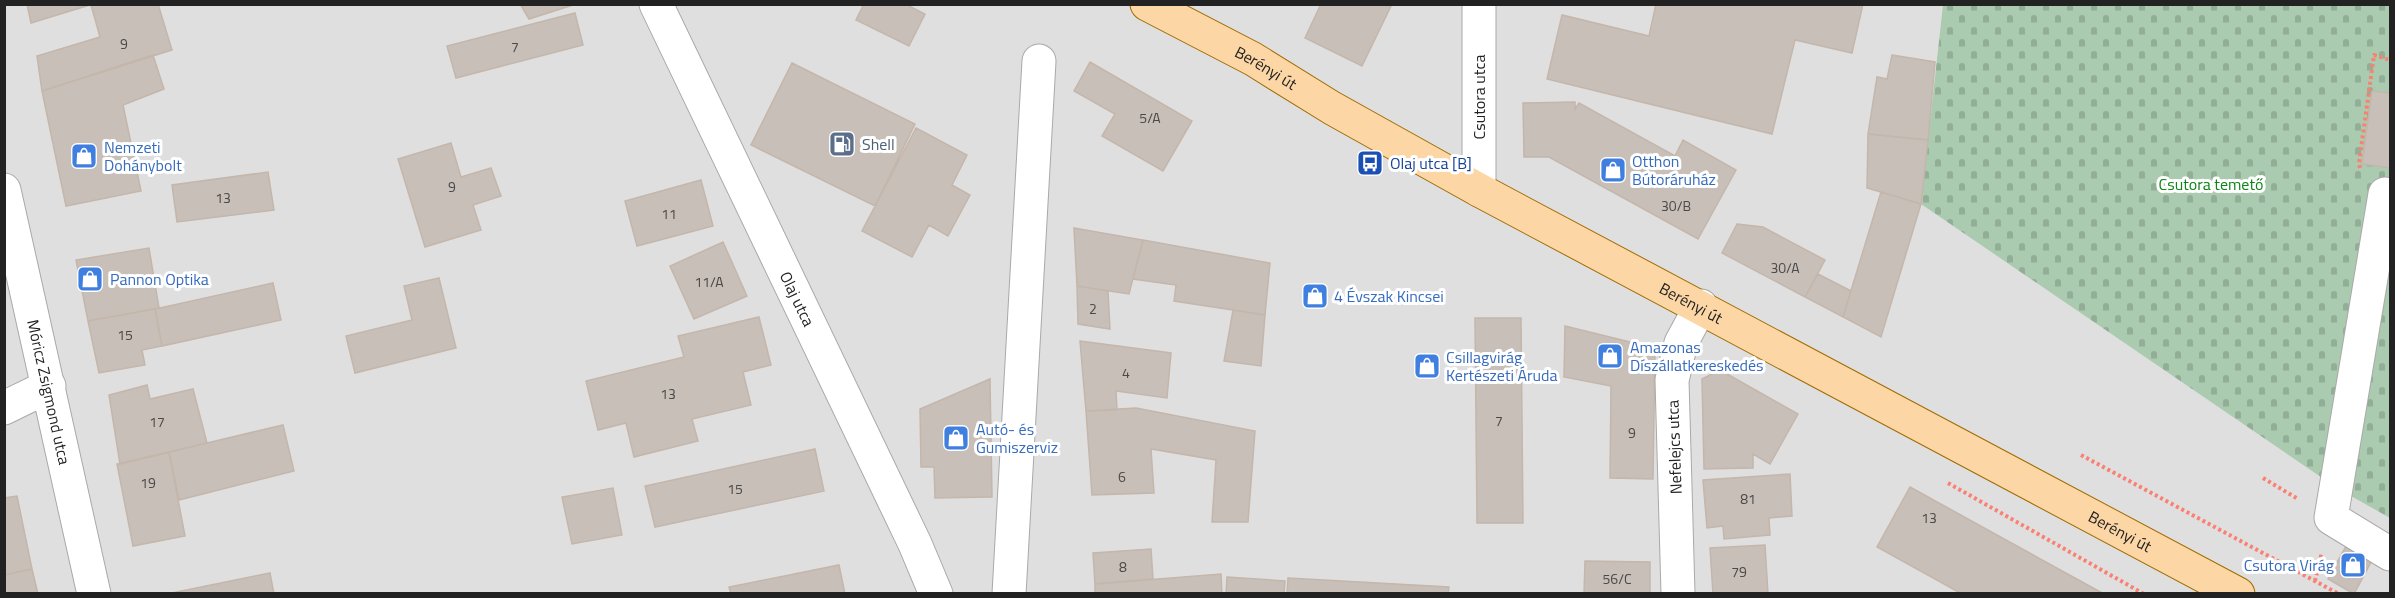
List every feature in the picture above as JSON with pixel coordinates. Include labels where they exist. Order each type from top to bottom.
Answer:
[{"type":"main road","name":"Berényi út","points":[[1147,4],[1253,59],[1332,108],[1479,190],[1701,306],[2238,594]]},
{"type":"street","name":"Olaj utca","points":[[656,4],[915,544],[936,594]]},
{"type":"street","name":"Csutora utca","points":[[1479,4],[1479,190]]},
{"type":"street","points":[[1009,594],[1039,62]]},
{"type":"street","name":"Móricz Zsigmond utca","points":[[4,190],[94,594]]},
{"type":"street","points":[[2385,194],[2331,518],[2391,554]]},
{"type":"street","name":"Nefelejcs utca","points":[[1678,594],[1672,380],[1681,343],[1701,306]]},
{"type":"street","points":[[4,408],[49,386]]},
{"type":"path","points":[[2385,194],[2366,185],[2359,163],[2374,55],[2391,60]]},
{"type":"path","points":[[2081,455],[2339,594]]},
{"type":"path","points":[[1942,480],[2144,594]]},
{"type":"shaded area","points":[[5,5],[2390,5],[2390,593],[5,593]]},
{"type":"green space","name":"Csutora temető","points":[[1943,5],[2390,5],[2390,518],[2337,488],[1921,204]]},
{"type":"building","points":[[27,4],[93,4],[31,23]]},
{"type":"building","points":[[158,4],[172,50],[42,91],[37,56],[100,37],[91,5]]},
{"type":"building","points":[[520,4],[576,4],[529,19]]},
{"type":"building","points":[[864,4],[905,4],[925,14],[909,46],[856,20]]},
{"type":"building","points":[[1321,4],[1392,4],[1362,66],[1305,38]]},
{"type":"building","points":[[1656,4],[1863,4],[1852,53],[1795,40],[1772,134],[1547,79],[1562,15],[1649,36]]},
{"type":"building","points":[[575,13],[583,45],[456,78],[447,46]]},
{"type":"building","points":[[153,55],[164,89],[123,105],[141,191],[66,206],[42,91]]},
{"type":"building","points":[[1892,55],[1935,62],[1928,140],[1868,134],[1877,77],[1887,79]]},
{"type":"building","points":[[1090,62],[1192,121],[1163,171],[1102,136],[1115,114],[1074,91]]},
{"type":"building","points":[[792,63],[915,124],[875,206],[751,145]]},
{"type":"building","points":[[2372,91],[2390,93],[2390,168],[2362,164]]},
{"type":"building","points":[[1575,102],[1575,109],[1579,103],[1675,156],[1683,140],[1736,170],[1698,239],[1549,157],[1524,157],[1523,103]]},
{"type":"building","points":[[916,128],[967,155],[952,185],[970,195],[948,236],[929,225],[912,257],[862,231]]},
{"type":"building","points":[[1868,134],[1928,140],[1921,204],[1867,188]]},
{"type":"building","points":[[451,143],[461,177],[491,168],[501,196],[473,205],[481,230],[425,247],[398,159]]},
{"type":"building","points":[[268,172],[274,210],[177,222],[172,185]]},
{"type":"building","points":[[701,180],[713,226],[637,246],[625,201]]},
{"type":"building","points":[[1881,192],[1921,204],[1881,337],[1843,317]]},
{"type":"building","points":[[1737,224],[1763,227],[1825,260],[1805,297],[1722,253]]},
{"type":"building","points":[[1074,228],[1143,240],[1129,294],[1077,286]]},
{"type":"building","points":[[1143,240],[1270,263],[1265,315],[1174,301],[1176,285],[1133,279]]},
{"type":"building","points":[[723,242],[747,296],[694,319],[670,266]]},
{"type":"building","points":[[149,248],[159,308],[88,321],[76,260]]},
{"type":"building","points":[[1818,274],[1851,291],[1843,317],[1805,297]]},
{"type":"building","points":[[439,278],[456,348],[355,373],[346,336],[412,320],[404,286]]},
{"type":"building","points":[[273,283],[281,320],[162,346],[155,309]]},
{"type":"building","points":[[1077,286],[1108,291],[1110,329],[1078,324]]},
{"type":"building","points":[[155,309],[162,346],[142,350],[145,365],[99,373],[88,321]]},
{"type":"building","points":[[1233,310],[1265,315],[1261,366],[1224,361]]},
{"type":"building","points":[[759,317],[771,365],[743,372],[751,405],[692,419],[698,441],[634,457],[626,423],[598,430],[586,381],[684,357],[678,336]]},
{"type":"building","points":[[1475,318],[1521,318],[1523,523],[1477,523]]},
{"type":"building","points":[[1565,326],[1655,348],[1653,479],[1610,478],[1611,386],[1564,377]]},
{"type":"building","points":[[1080,341],[1171,353],[1167,398],[1116,391],[1117,410],[1086,411]]},
{"type":"building","points":[[1720,370],[1798,414],[1770,464],[1753,454],[1753,468],[1704,469],[1702,379]]},
{"type":"building","name":"Autó- és Gumiszerviz","points":[[990,379],[992,497],[935,498],[934,467],[921,467],[920,409]]},
{"type":"building","points":[[147,385],[150,399],[193,389],[207,443],[120,464],[109,395]]},
{"type":"building","points":[[1136,408],[1255,431],[1248,522],[1212,522],[1216,460],[1151,449],[1154,493],[1092,495],[1086,411]]},
{"type":"building","points":[[283,425],[294,471],[179,500],[169,452]]},
{"type":"building","points":[[815,449],[824,491],[655,527],[645,486]]},
{"type":"building","points":[[169,452],[185,536],[133,546],[117,464]]},
{"type":"building","points":[[1790,474],[1792,516],[1769,518],[1770,535],[1724,539],[1723,526],[1707,528],[1703,480]]},
{"type":"building","points":[[1910,487],[2104,594],[1962,594],[1877,547]]},
{"type":"building","points":[[613,488],[622,535],[572,544],[562,497]]},
{"type":"building","points":[[17,496],[32,569],[4,575],[4,498]]},
{"type":"building","name":"Csutora Virág","points":[[2351,537],[2377,551],[2354,594],[2328,579]]},
{"type":"building","points":[[1765,545],[1768,594],[1713,594],[1710,548]]},
{"type":"building","points":[[1151,549],[1153,579],[1095,584],[1093,553]]},
{"type":"building","points":[[1585,561],[1650,562],[1650,594],[1584,594]]},
{"type":"building","points":[[839,565],[845,594],[731,594],[729,587]]},
{"type":"building","points":[[32,569],[38,594],[4,594],[4,575]]},
{"type":"building","points":[[270,573],[274,594],[167,594]]},
{"type":"building","points":[[1221,574],[1222,594],[1095,594],[1095,584]]},
{"type":"building","points":[[1227,577],[1285,581],[1284,594],[1226,594]]},
{"type":"building","points":[[1288,578],[1449,587],[1448,594],[1287,594]]},
{"type":"place","name":"Shell","points":[[842,144]]},
{"type":"place","name":"Nemzeti Dohánybolt","points":[[84,156]]},
{"type":"place","name":"Olaj utca [B]","points":[[1370,163]]},
{"type":"place","name":"Otthon Bútoráruház","points":[[1613,170]]},
{"type":"place","name":"Pannon Optika","points":[[90,279]]},
{"type":"place","name":"4 Évszak Kincsei","points":[[1315,296]]},
{"type":"place","name":"Amazonas Díszállatkereskedés","points":[[1610,356]]},
{"type":"place","name":"Csillagvirág Kertészeti Áruda","points":[[1427,366]]},
{"type":"place","name":"Autó- és Gumiszerviz","points":[[956,438]]},
{"type":"place","name":"Csutora Virág","points":[[2353,565]]}]
